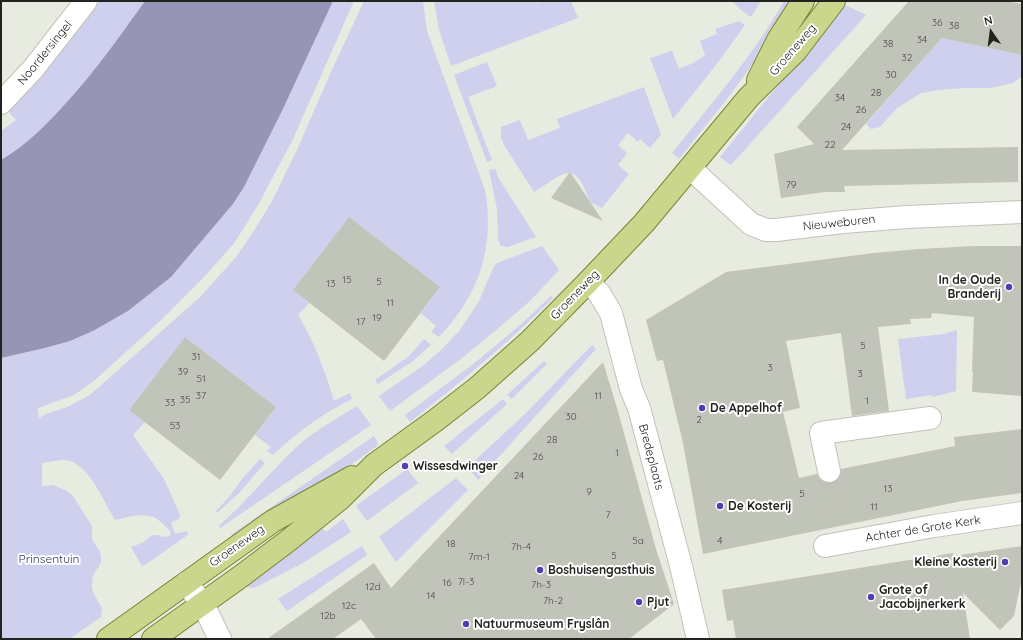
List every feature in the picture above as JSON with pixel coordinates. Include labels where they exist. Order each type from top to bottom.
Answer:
[{"type":"main road","name":"Groeneweg","points":[[749,98],[778,40],[803,1]]},
{"type":"main road","name":"Groeneweg","points":[[108,639],[273,521],[374,465],[477,388],[530,341],[644,222],[749,98],[795,52],[834,1]]},
{"type":"main road","name":"Groeneweg","points":[[153,639],[259,563],[340,499],[374,465]]},
{"type":"street","name":"Noordersingel","points":[[1,103],[33,69],[86,1]]},
{"type":"street","name":"Nieuweburen","points":[[690,168],[751,224],[766,230],[907,217],[1019,213]]},
{"type":"street","name":"Bredeplaats","points":[[588,282],[599,293],[611,313],[681,566],[698,639]]},
{"type":"street","points":[[829,471],[821,433],[930,418]]},
{"type":"street","name":"Achter de Grote Kerk","points":[[836,538],[1022,513]]},
{"type":"street","points":[[186,583],[203,604],[220,639]]},
{"type":"green space","points":[[99,1],[145,1],[115,44],[62,109],[43,129],[22,146],[1,160],[1,131],[16,120],[8,111],[29,89]]},
{"type":"green space","name":"Prinsentuin","points":[[333,1],[354,1],[293,139],[258,205],[235,242],[206,275],[160,321],[95,380],[74,395],[38,408],[39,418],[48,413],[65,408],[90,395],[200,297],[236,257],[271,203],[296,152],[364,1],[423,1],[427,31],[485,190],[488,211],[488,232],[481,270],[474,287],[453,321],[439,337],[431,332],[436,326],[421,313],[440,287],[349,217],[293,290],[309,303],[298,315],[310,336],[319,357],[334,401],[350,393],[352,399],[310,424],[273,455],[267,451],[271,447],[255,435],[276,407],[185,337],[129,410],[145,422],[133,435],[164,479],[180,515],[179,519],[171,522],[175,534],[186,531],[189,534],[142,566],[131,547],[144,542],[152,535],[162,537],[170,536],[169,529],[157,518],[146,515],[115,520],[91,478],[78,465],[64,460],[42,463],[42,486],[53,485],[67,491],[73,496],[92,526],[92,539],[100,552],[101,562],[92,578],[92,587],[94,594],[102,608],[101,617],[69,639],[1,639],[1,358],[70,341],[93,331],[128,311],[171,277],[233,204],[244,187],[282,111]]},
{"type":"green space","points":[[434,1],[535,1],[536,3],[542,1],[571,1],[578,18],[451,66],[439,30]]},
{"type":"green space","points":[[732,1],[761,1],[751,17],[742,11]]},
{"type":"green space","points":[[784,1],[793,1],[752,65],[679,159],[672,153],[759,41]]},
{"type":"green space","points":[[845,5],[866,15],[731,165],[720,157],[766,100]]},
{"type":"green space","points":[[739,21],[745,25],[716,65],[673,119],[650,58],[672,51],[679,69],[693,63],[705,55],[700,41],[717,34],[715,29]]},
{"type":"green space","points":[[942,38],[1022,55],[1021,77],[1013,83],[991,88],[965,88],[921,93],[897,108],[880,127],[871,129],[866,124]]},
{"type":"green space","points":[[487,62],[497,86],[468,97],[492,160],[487,162],[454,75]]},
{"type":"green space","points":[[644,87],[661,135],[650,148],[640,139],[638,142],[628,133],[618,145],[627,153],[618,165],[629,174],[602,208],[590,202],[579,179],[574,174],[568,173],[562,175],[534,192],[504,145],[501,138],[501,127],[520,120],[528,140],[560,128],[557,119]]},
{"type":"green space","points":[[495,169],[499,179],[536,237],[508,247],[501,246],[498,240],[497,209],[489,170]]},
{"type":"green space","points":[[542,246],[559,270],[531,300],[495,331],[466,355],[390,411],[379,396],[424,365],[460,330],[479,301],[494,266],[497,263]]},
{"type":"green space","points":[[551,296],[553,298],[501,347],[410,422],[405,415],[477,361],[519,326]]},
{"type":"green space","points":[[957,330],[956,391],[933,397],[932,395],[906,399],[898,339],[944,334]]},
{"type":"green space","points":[[424,339],[431,345],[413,361],[378,384],[375,380],[409,356]]},
{"type":"green space","points":[[592,345],[596,349],[478,480],[468,467],[526,413]]},
{"type":"green space","points":[[544,361],[547,364],[512,399],[507,395]]},
{"type":"green space","points":[[503,399],[507,404],[452,454],[444,446]]},
{"type":"green space","points":[[357,406],[371,425],[220,528],[219,526],[303,441]]},
{"type":"green space","points":[[374,436],[378,443],[377,446],[330,480],[234,538],[231,535]]},
{"type":"green space","points":[[260,459],[265,463],[239,493],[217,513],[216,511]]},
{"type":"green space","points":[[407,469],[418,483],[367,521],[356,506]]},
{"type":"green space","points":[[456,478],[468,490],[396,562],[379,537]]},
{"type":"green space","points":[[343,519],[351,532],[303,563],[256,587],[250,588],[246,584],[318,524],[326,532]]},
{"type":"green space","points":[[362,546],[367,555],[287,611],[278,599]]},
{"type":"shaded area","points":[[145,1],[333,1],[282,111],[244,187],[233,204],[171,277],[128,311],[93,331],[70,341],[1,358],[1,160],[28,141],[78,90]]},
{"type":"building","points":[[909,1],[1005,1],[1022,4],[1022,55],[942,38],[842,150],[1018,147],[1018,182],[844,186],[845,192],[825,192],[781,198],[774,154],[814,144],[797,127]]},
{"type":"building","points":[[570,172],[603,221],[551,198]]},
{"type":"building","points":[[349,217],[440,287],[384,361],[293,290]]},
{"type":"building","points":[[975,246],[1022,246],[1022,396],[972,392],[974,317],[932,313],[931,318],[910,319],[911,324],[878,327],[889,411],[852,416],[841,333],[786,341],[800,408],[783,412],[799,478],[817,474],[820,480],[826,483],[832,483],[838,480],[841,475],[841,469],[955,446],[954,437],[1022,429],[1022,493],[962,501],[703,554],[683,443],[663,360],[657,361],[646,320],[726,272],[874,253]]},
{"type":"building","points":[[185,337],[276,407],[220,480],[129,410]]},
{"type":"building","points":[[603,362],[656,549],[674,604],[629,639],[376,639],[361,619],[333,639],[267,639],[374,563],[391,588]]},
{"type":"building","name":"Grote of Jacobijnerkerk","points":[[1022,546],[1022,577],[1014,616],[1000,630],[963,593],[970,639],[736,639],[733,620],[727,621],[722,590],[953,553],[953,556]]},
{"type":"tunnel","points":[[829,471],[840,525]]},
{"type":"place","name":"In de Oude Branderij","points":[[1009,287]]},
{"type":"place","name":"De Appelhof","points":[[702,408]]},
{"type":"place","name":"Wissesdwinger","points":[[405,466]]},
{"type":"place","name":"De Kosterij","points":[[720,506]]},
{"type":"place","name":"Kleine Kosterij","points":[[1005,562]]},
{"type":"place","name":"Boshuisengasthuis","points":[[540,570]]},
{"type":"place","name":"Grote of Jacobijnerkerk","points":[[871,597]]},
{"type":"place","name":"Pjut","points":[[639,602]]},
{"type":"place","name":"Natuurmuseum Fryslân","points":[[466,624]]}]
